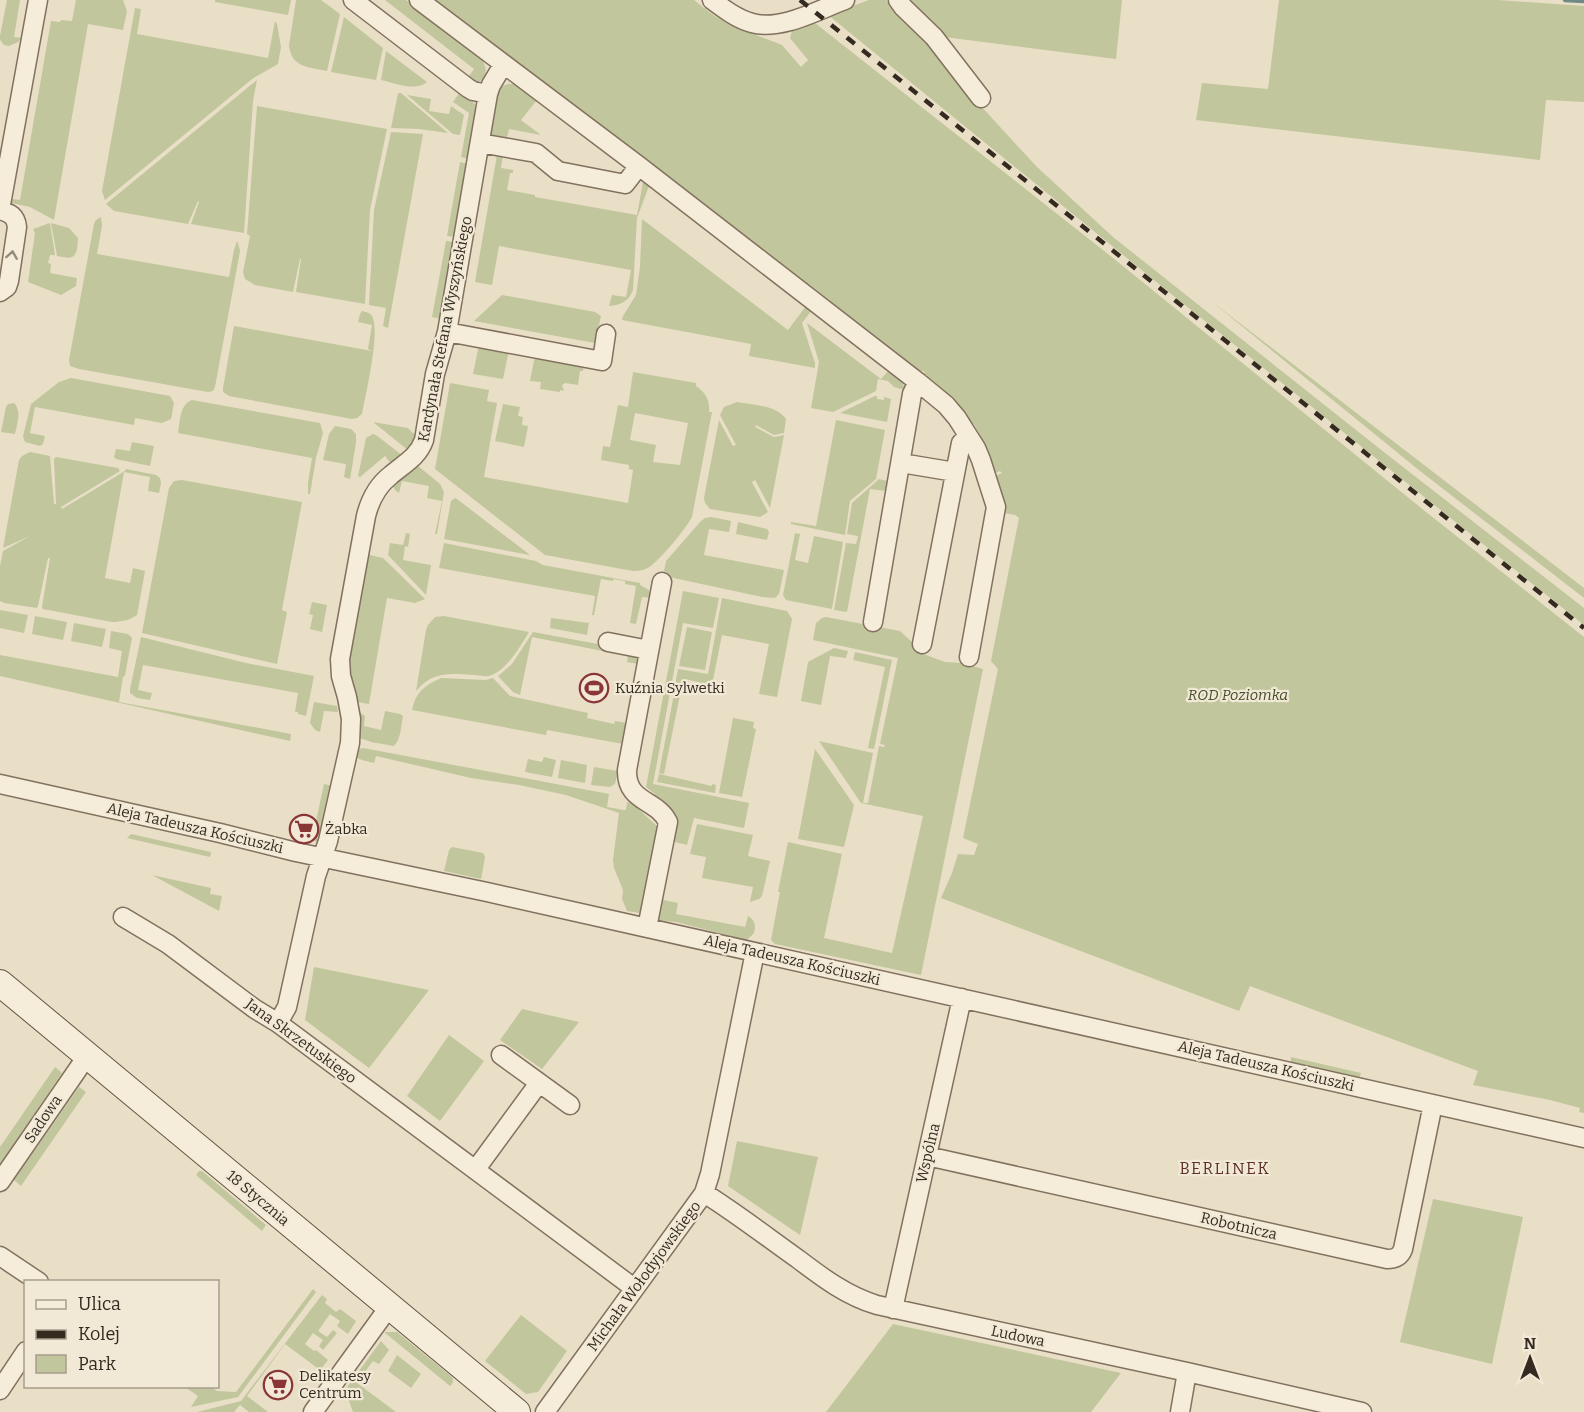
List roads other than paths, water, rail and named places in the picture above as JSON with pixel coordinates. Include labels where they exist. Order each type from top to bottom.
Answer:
[{"type":"main road","name":"18 Stycznia","points":[[0,983],[517,1412]]},
{"type":"street","points":[[0,292],[7,287],[9,280],[17,226],[14,216],[0,210],[38,0]]},
{"type":"street","points":[[353,0],[468,88],[488,94]]},
{"type":"street","points":[[419,0],[639,166],[946,405],[968,436],[981,460],[996,507],[969,657]]},
{"type":"street","points":[[712,0],[753,24],[768,25],[790,21],[845,0]]},
{"type":"street","points":[[898,0],[934,37],[981,98]]},
{"type":"street","name":"Kardynała Stefana Wyszyńskiego","points":[[278,1023],[287,1007],[316,876],[328,841],[350,742],[351,718],[340,671],[340,659],[366,516],[373,497],[383,482],[408,463],[421,448],[424,440],[435,374],[447,332],[488,94],[503,65]]},
{"type":"street","points":[[480,143],[536,153],[558,171],[625,184],[639,166]]},
{"type":"street","points":[[447,332],[602,361],[606,334]]},
{"type":"street","points":[[873,622],[912,394],[918,382]]},
{"type":"street","points":[[922,644],[961,443],[968,436]]},
{"type":"street","points":[[901,463],[955,472]]},
{"type":"street","points":[[647,927],[668,822],[663,814],[634,794],[626,779],[662,582]]},
{"type":"street","points":[[608,642],[649,651]]},
{"type":"street","name":"Aleja Tadeusza Kościuszki","points":[[0,784],[1584,1138]]},
{"type":"street","name":"Jana Skrzetuskiego","points":[[123,917],[168,944],[255,1009],[278,1023],[634,1288]]},
{"type":"street","name":"Michała Wołodyjowskiego","points":[[545,1412],[704,1193],[710,1174],[755,952]]},
{"type":"street","name":"Wspólna","points":[[893,1309],[962,998]]},
{"type":"street","points":[[501,1055],[570,1105]]},
{"type":"street","name":"Sadowa","points":[[0,1182],[87,1056]]},
{"type":"street","points":[[476,1169],[539,1083]]},
{"type":"street","name":"Robotnicza","points":[[927,1156],[1393,1258],[1401,1254],[1403,1249],[1433,1104]]},
{"type":"street","name":"Ludowa","points":[[704,1193],[851,1296],[877,1305],[1362,1412]]},
{"type":"street","points":[[0,1256],[37,1280]]},
{"type":"street","points":[[313,1412],[389,1307]]},
{"type":"street","points":[[0,1390],[24,1354]]},
{"type":"street","points":[[1180,1412],[1187,1372]]},
{"type":"waterway","points":[[1565,0],[1584,1]]},
{"type":"railway","points":[[800,0],[1584,628]]},
{"type":"place","name":"Kuźnia Sylwetki","points":[[594,688]]},
{"type":"place","name":"Żabka","points":[[304,829]]},
{"type":"place","name":"Delikatesy Centrum","points":[[278,1385]]},
{"type":"district","name":"BERLINEK","points":[[1225,1168]]},
{"type":"park label","name":"ROD Poziomka","points":[[1238,695]]}]
